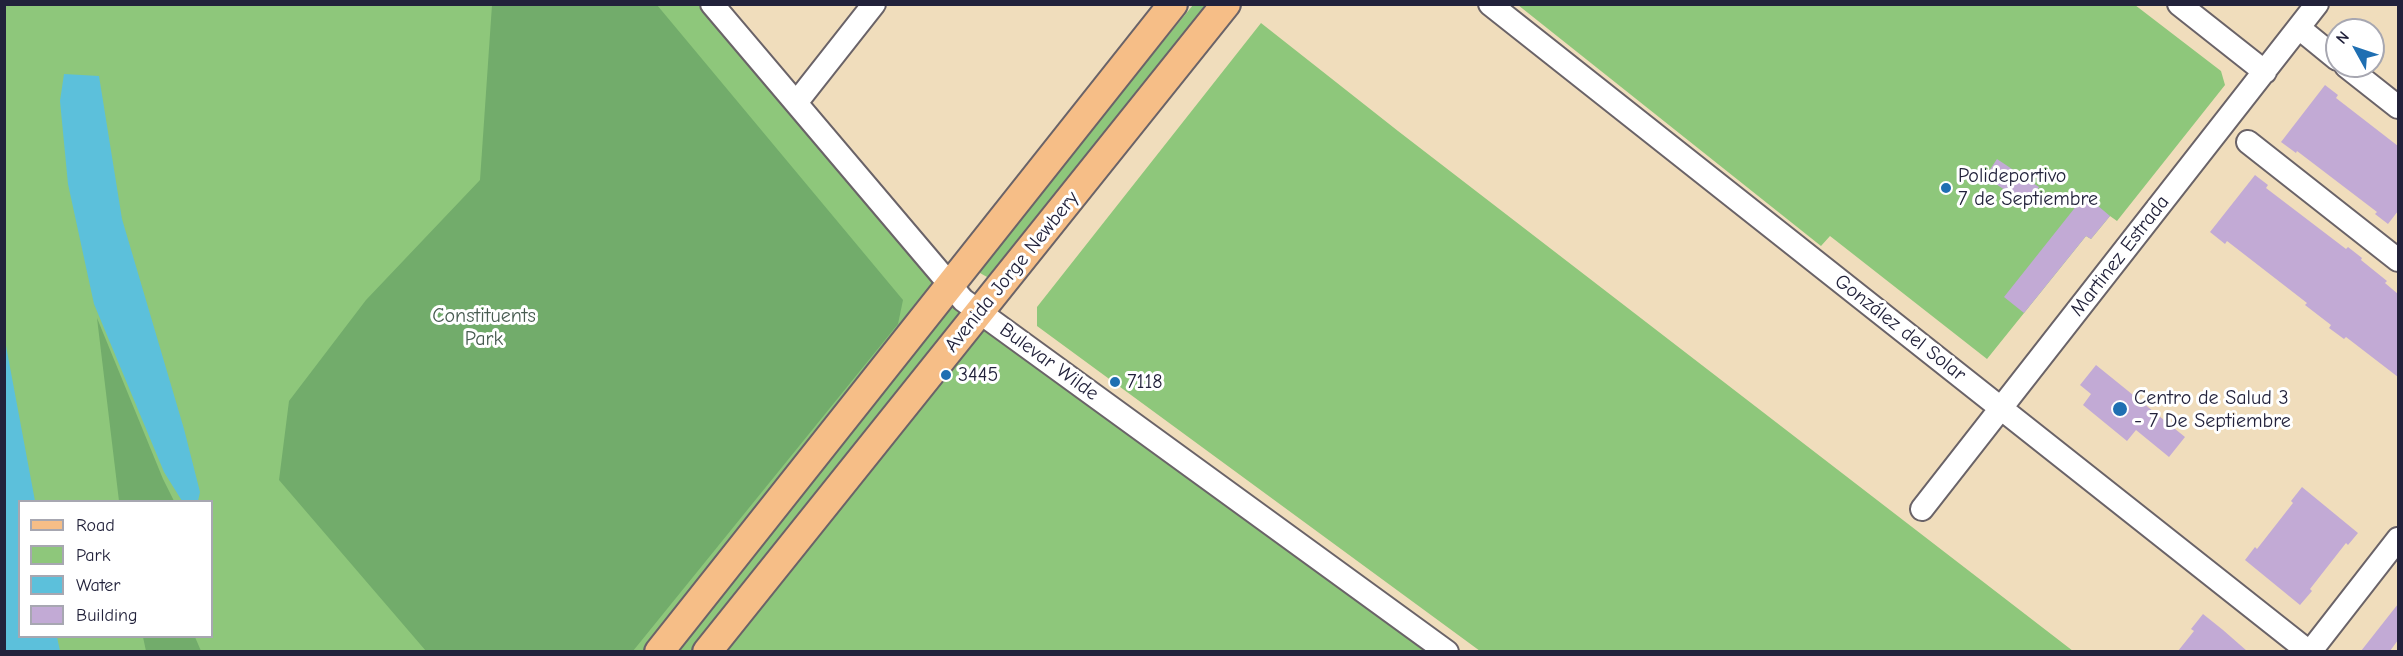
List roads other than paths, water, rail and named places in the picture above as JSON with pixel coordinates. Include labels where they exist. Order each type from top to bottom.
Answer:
[{"type":"main road","name":"Avenida Jorge Newbery","points":[[659,651],[1173,4]]},
{"type":"main road","name":"Avenida Jorge Newbery","points":[[707,651],[1226,4]]},
{"type":"street","name":"Bulevar Wilde","points":[[712,4],[963,300],[1447,651]]},
{"type":"street","points":[[796,103],[874,4]]},
{"type":"street","name":"González del Solar","points":[[1490,4],[2310,651]]},
{"type":"street","points":[[2179,4],[2265,72]]},
{"type":"street","name":"Martinez Estrada","points":[[1923,509],[2317,4]]},
{"type":"street","points":[[2299,28],[2325,49]]},
{"type":"street","points":[[2361,78],[2398,107]]},
{"type":"street","points":[[2248,142],[2398,260]]},
{"type":"street","points":[[2310,651],[2398,539]]},
{"type":"water","points":[[64,74],[99,76],[122,219],[184,429],[200,492],[198,500],[181,500],[164,472],[94,304],[68,184],[60,101]]},
{"type":"water","points":[[4,335],[35,500],[18,500],[18,638],[57,638],[60,651],[5,651]]},
{"type":"place","name":"Polideportivo 7 de Septiembre","points":[[1946,188]]},
{"type":"place","name":"3445","points":[[946,375]]},
{"type":"place","name":"7118","points":[[1115,382]]},
{"type":"place","name":"Centro de Salud 3 - 7 De Septiembre","points":[[2120,409]]},
{"type":"park label","name":"Constituents Park","points":[[484,328]]}]
